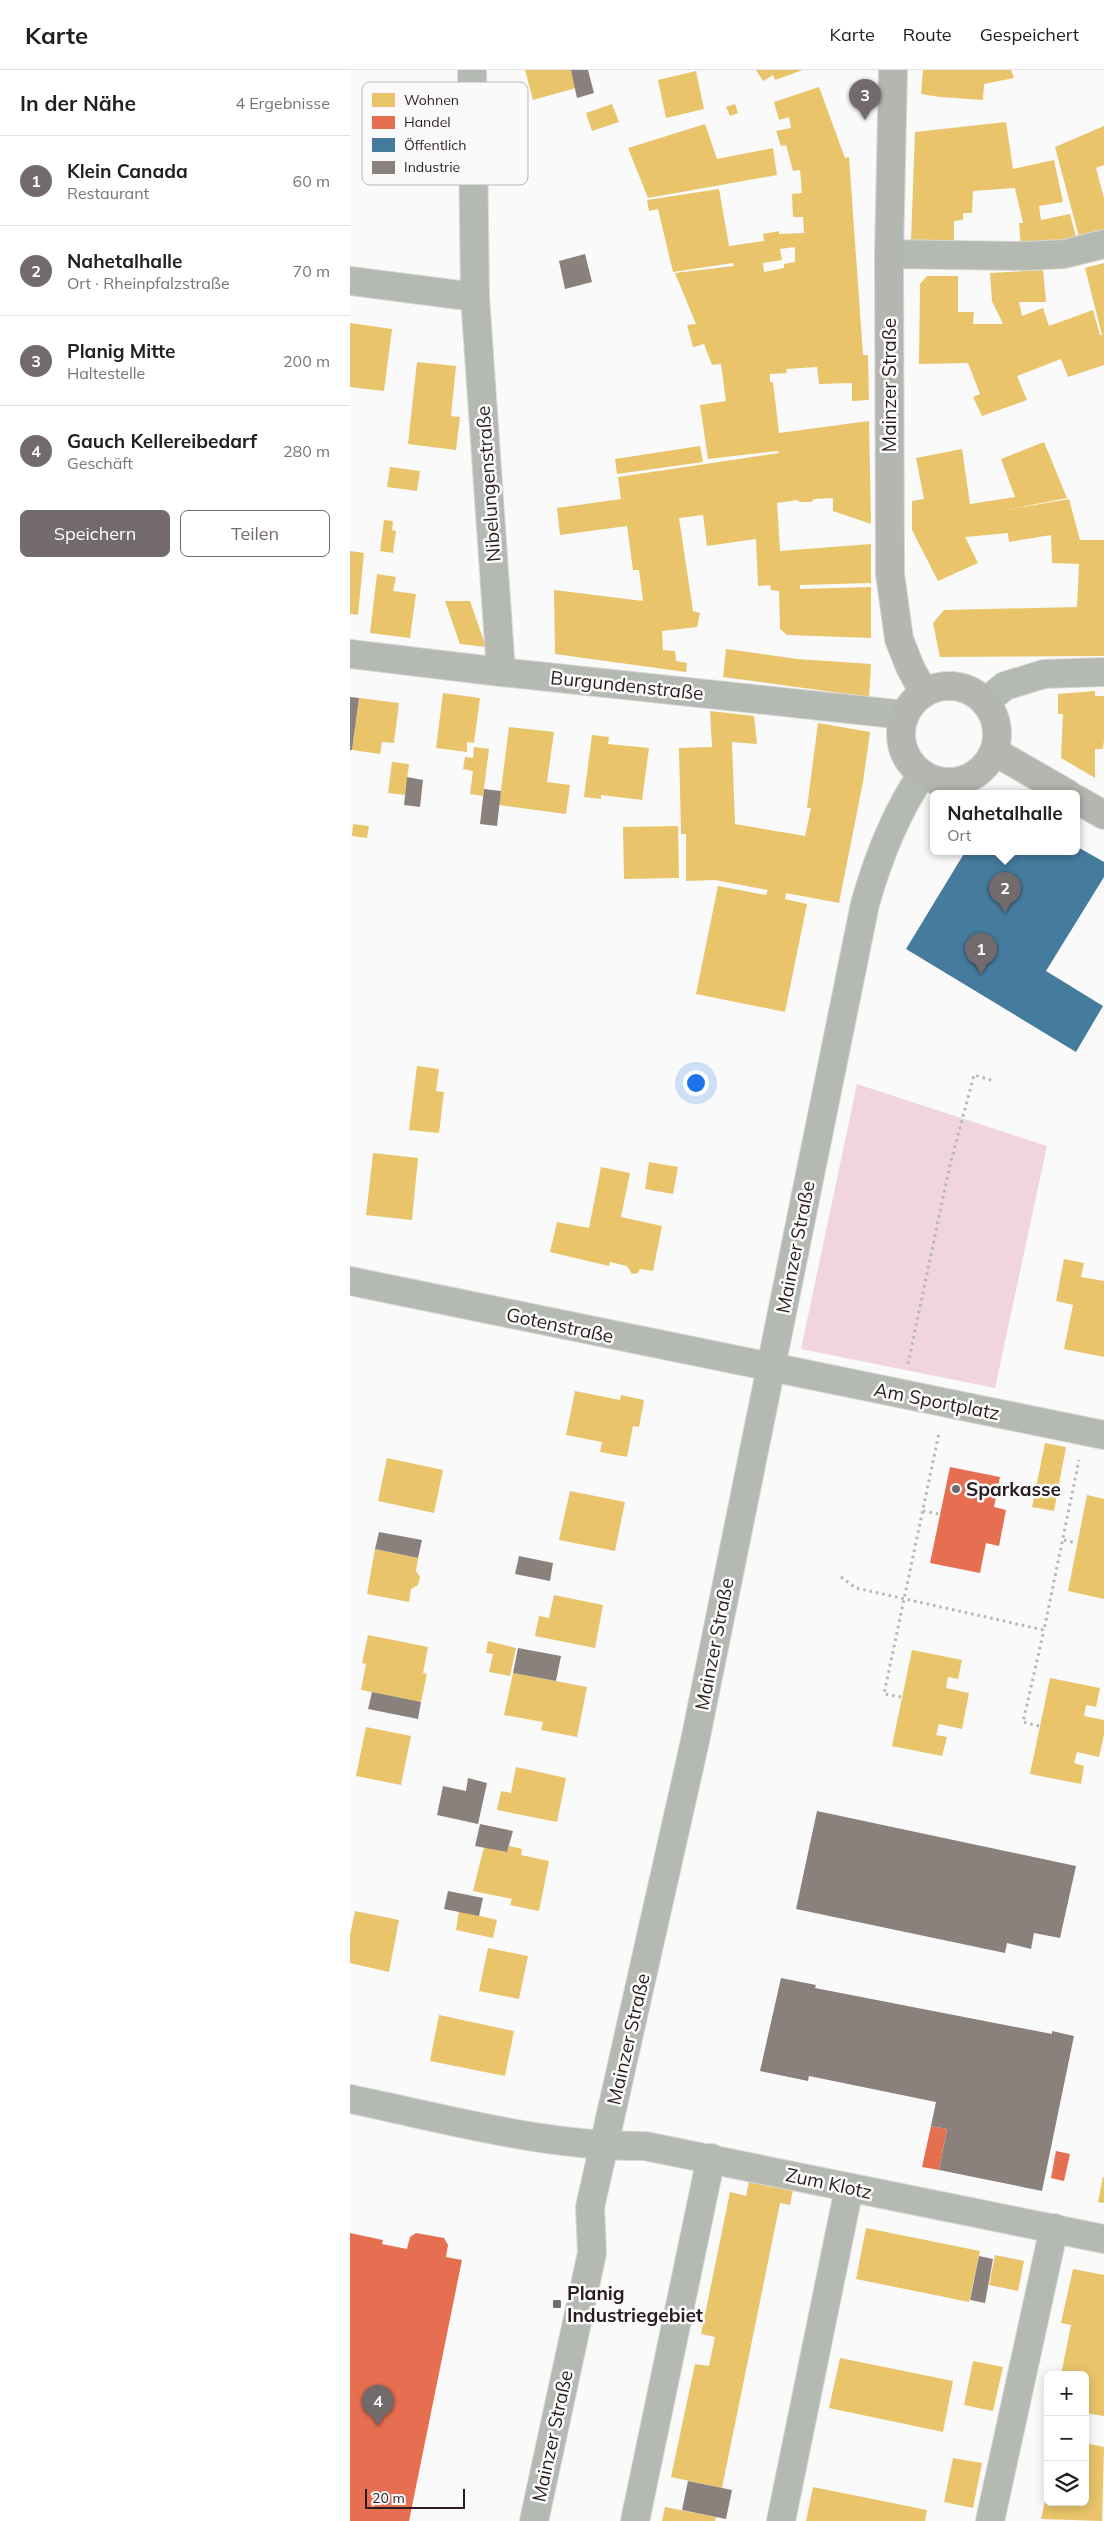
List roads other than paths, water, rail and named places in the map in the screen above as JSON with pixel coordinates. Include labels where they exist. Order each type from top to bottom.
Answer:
[{"type":"street","name":"Mainzer Straße","points":[[893,70],[889,254],[890,574],[899,639],[910,667],[924,693]]},
{"type":"street","name":"Nibelungenstraße","points":[[474,185],[475,297],[501,672]]},
{"type":"street","points":[[889,254],[1026,256],[1064,254],[1104,244]]},
{"type":"street","points":[[350,281],[475,297]]},
{"type":"street","name":"Burgundenstraße","points":[[350,654],[501,672],[905,714]]},
{"type":"street","points":[[985,702],[1005,686],[1044,674],[1104,672]]},
{"type":"street","points":[[955,686],[976,694],[985,702],[992,712],[997,725],[997,738],[994,752],[987,764],[976,774],[963,780],[949,782],[934,781],[922,774],[910,762],[902,747],[901,731],[905,714],[916,699],[934,688],[955,686]]},
{"type":"street","points":[[994,752],[1061,790]]},
{"type":"street","name":"Mainzer Straße","points":[[534,2521],[592,2253],[590,2207],[694,1741],[864,904],[874,872],[892,827],[922,774]]},
{"type":"street","points":[[1080,801],[1104,815]]},
{"type":"street","name":"Gotenstraße","points":[[350,1281],[771,1368]]},
{"type":"street","name":"Am Sportplatz","points":[[771,1368],[1094,1433]]},
{"type":"street","name":"Zum Klotz","points":[[350,2099],[555,2142],[604,2146],[644,2146],[711,2158],[849,2188],[1104,2239]]},
{"type":"street","points":[[635,2521],[711,2158]]},
{"type":"street","points":[[781,2521],[849,2188]]},
{"type":"street","points":[[990,2521],[1054,2228]]},
{"type":"place","name":"Planig Mitte","points":[[865,120]]},
{"type":"place","name":"Nahetalhalle","points":[[1005,913]]},
{"type":"place","name":"Klein Canada","points":[[981,974]]},
{"type":"place","name":"Sparkasse","points":[[956,1489]]},
{"type":"place","name":"Planig Industriegebiet","points":[[557,2304]]},
{"type":"place","name":"Gauch Kellereibedarf","points":[[378,2426]]}]
